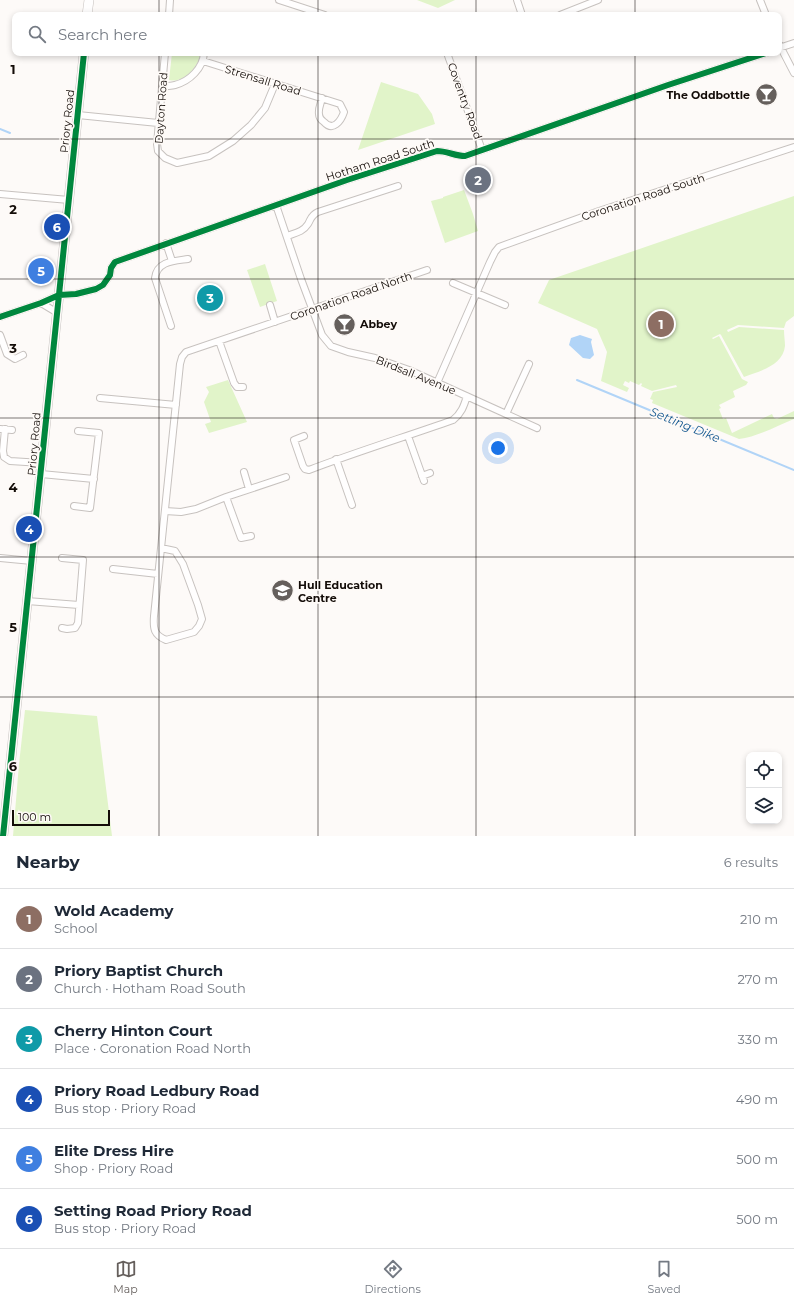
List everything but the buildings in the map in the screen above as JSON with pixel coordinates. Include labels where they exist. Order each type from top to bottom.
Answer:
[{"type":"street","points":[[87,12],[89,0]]},
{"type":"street","points":[[170,0],[170,12]]},
{"type":"street","points":[[279,0],[316,12]]},
{"type":"street","points":[[517,0],[521,12]]},
{"type":"street","points":[[568,12],[598,0]]},
{"type":"street","points":[[760,0],[765,12]]},
{"type":"street","points":[[782,46],[794,43]]},
{"type":"street","points":[[782,51],[794,73]]},
{"type":"street","name":"Priory Road","points":[[3,836],[41,474],[56,312],[84,56]]},
{"type":"street","name":"Dayton Road","points":[[165,56],[157,144],[158,151],[165,158],[177,163],[209,156],[234,140],[251,126],[265,108],[275,84]]},
{"type":"street","points":[[162,86],[176,85],[188,79],[199,68],[203,61],[204,56]]},
{"type":"street","name":"Coventry Road","points":[[448,56],[482,150]]},
{"type":"street","name":"Hotham Road South","points":[[59,295],[76,294],[96,289],[103,285],[110,275],[111,268],[115,262],[276,205],[437,151],[442,151],[457,156],[465,156],[668,85],[757,56]]},
{"type":"street","name":"Strensall Road","points":[[203,61],[275,84],[322,98],[340,104],[344,112],[340,123],[333,126],[326,125],[319,118],[318,113],[322,98]]},
{"type":"street","points":[[78,115],[158,123]]},
{"type":"street","name":"Coronation Road South","points":[[476,292],[495,252],[499,247],[599,211],[794,147]]},
{"type":"street","points":[[287,236],[300,232],[307,225],[312,214],[398,186]]},
{"type":"street","points":[[0,194],[69,200]]},
{"type":"street","name":"Birdsall Avenue","points":[[276,205],[322,335],[331,346],[348,352],[375,358],[402,368],[468,396],[537,428]]},
{"type":"street","points":[[166,243],[172,261]]},
{"type":"street","points":[[171,326],[155,278],[156,272],[159,267],[172,261],[188,259]]},
{"type":"street","name":"Coronation Road North","points":[[161,548],[175,552],[183,564],[202,619],[194,632],[166,640],[158,637],[154,627],[158,574],[180,364],[182,357],[186,352],[427,270]]},
{"type":"street","points":[[453,283],[505,305]]},
{"type":"street","points":[[437,383],[476,292]]},
{"type":"street","points":[[0,317],[42,303],[59,295]]},
{"type":"street","points":[[42,303],[56,312]]},
{"type":"street","name":"Coronation Road North","points":[[270,305],[275,322]]},
{"type":"street","points":[[0,335],[7,354],[15,359],[23,355]]},
{"type":"street","points":[[219,341],[234,383],[237,387],[243,387]]},
{"type":"street","points":[[506,414],[529,364]]},
{"type":"street","points":[[304,436],[294,440],[305,469],[309,470],[372,446],[408,436],[453,420],[458,416],[468,396]]},
{"type":"street","points":[[100,398],[176,406]]},
{"type":"street","points":[[12,430],[2,429],[4,457],[10,461],[42,463]]},
{"type":"street","points":[[74,506],[90,508],[99,433],[78,431]]},
{"type":"street","points":[[408,436],[423,479],[430,473]]},
{"type":"street","points":[[370,440],[372,446]]},
{"type":"street","points":[[336,459],[351,503],[358,498]]},
{"type":"street","points":[[244,472],[249,489]]},
{"type":"street","points":[[41,474],[94,479]]},
{"type":"street","points":[[165,511],[181,512],[196,509],[226,496],[286,478]]},
{"type":"street","points":[[226,496],[242,538],[251,536]]},
{"type":"street","points":[[0,558],[32,561]]},
{"type":"street","points":[[62,558],[83,560],[78,623],[75,628],[62,628]]},
{"type":"street","points":[[113,568],[158,574]]},
{"type":"street","points":[[27,601],[79,605]]},
{"type":"green space","points":[[417,0],[455,0],[438,8]]},
{"type":"green space","points":[[172,56],[200,56],[194,68],[185,77],[175,81],[169,80]]},
{"type":"green space","points":[[381,82],[418,94],[432,114],[435,124],[358,150]]},
{"type":"green space","points":[[464,190],[478,231],[445,243],[431,201]]},
{"type":"green space","points":[[794,196],[794,316],[786,322],[784,328],[738,325],[727,330],[728,332],[739,327],[784,330],[785,346],[780,358],[769,367],[744,377],[721,335],[720,334],[712,338],[713,339],[719,336],[742,379],[748,382],[746,385],[733,391],[735,397],[719,405],[723,419],[726,418],[732,433],[772,414],[774,418],[777,419],[794,411],[794,419],[767,431],[739,439],[652,403],[653,400],[650,399],[653,392],[677,387],[676,385],[652,391],[641,386],[641,383],[639,385],[630,381],[629,383],[625,381],[623,385],[629,388],[627,392],[601,381],[607,352],[597,329],[538,303],[549,280]]},
{"type":"green space","points":[[265,264],[277,301],[260,307],[247,270]]},
{"type":"green space","points":[[228,380],[247,422],[209,433],[205,424],[211,422],[204,402],[209,392],[206,387]]},
{"type":"green space","points":[[25,710],[97,716],[112,836],[13,836]]},
{"type":"water","points":[[580,335],[592,339],[591,342],[594,355],[590,359],[583,358],[569,345],[571,338]]},
{"type":"waterway","name":"Setting Dike","points":[[0,129],[10,133]]},
{"type":"waterway","name":"Setting Dike","points":[[577,380],[794,470]]},
{"type":"cycle path","points":[[3,836],[84,56]]},
{"type":"cycle path","points":[[0,317],[41,303],[59,295],[76,294],[96,289],[103,285],[110,275],[111,268],[115,262],[347,180],[437,151],[465,156],[668,85],[757,56]]},
{"type":"place","name":"The Oddbottle","points":[[766,95]]},
{"type":"place","name":"Priory Baptist Church","points":[[478,180]]},
{"type":"place","name":"Setting Road Priory Road","points":[[57,227]]},
{"type":"place","name":"Elite Dress Hire","points":[[41,271]]},
{"type":"place","name":"Cherry Hinton Court","points":[[210,298]]},
{"type":"place","name":"Abbey","points":[[345,324]]},
{"type":"place","name":"Wold Academy","points":[[661,324]]},
{"type":"place","name":"Priory Road Ledbury Road","points":[[29,529]]},
{"type":"place","name":"Hull Education Centre","points":[[282,591]]}]
